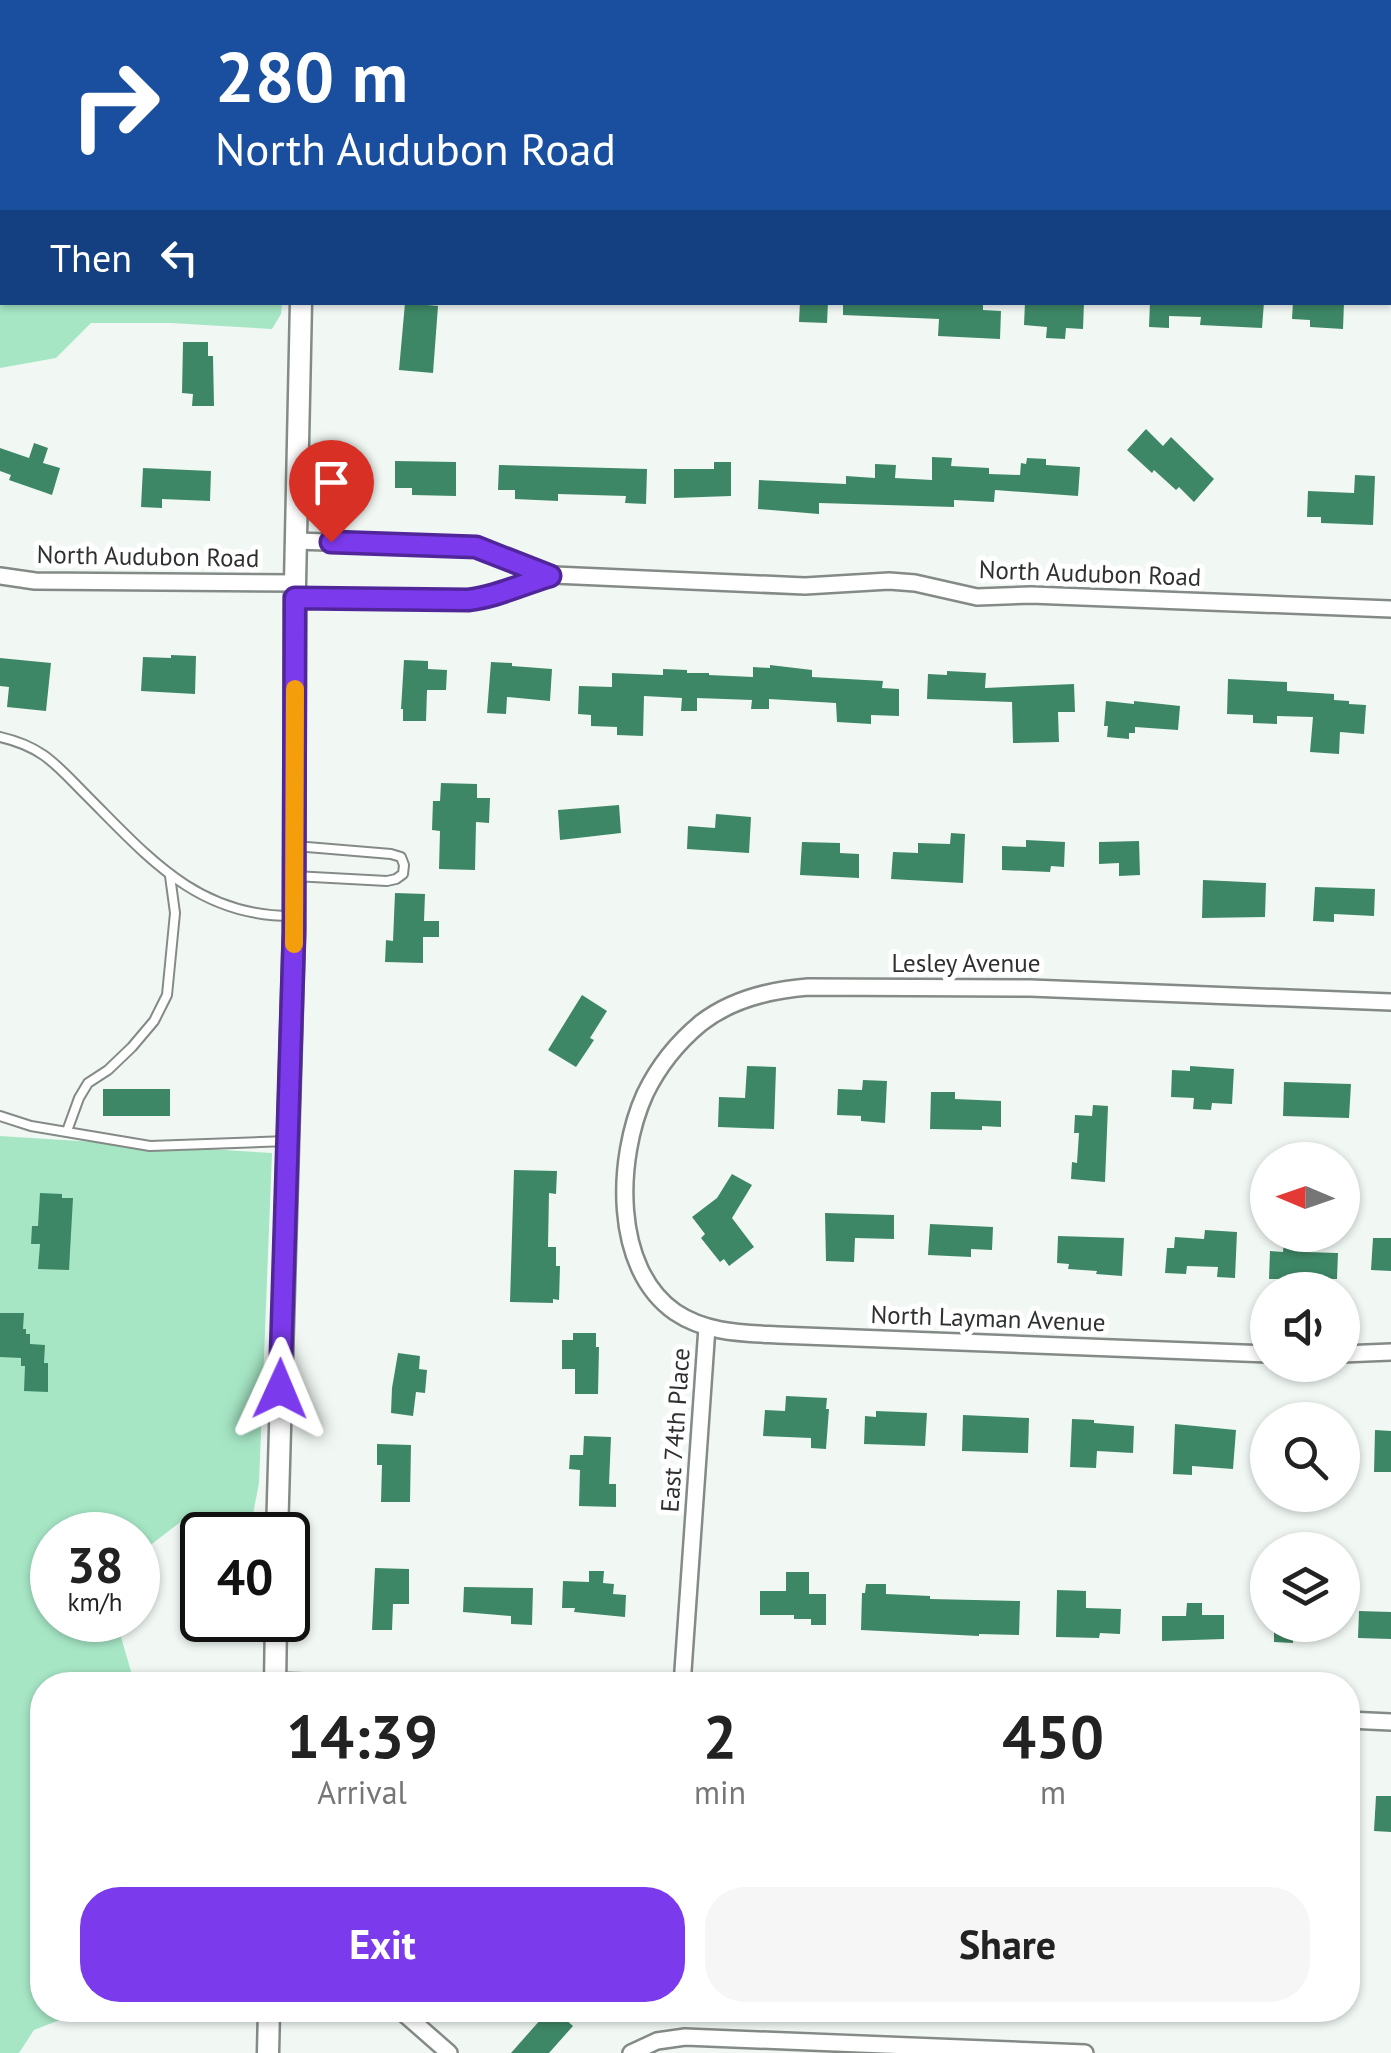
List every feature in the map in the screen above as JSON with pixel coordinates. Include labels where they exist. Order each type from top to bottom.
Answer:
[{"type":"street","points":[[278,1512],[294,916],[301,305]]},
{"type":"street","name":"North Audubon Road","points":[[296,541],[476,547],[550,576]]},
{"type":"street","name":"North Audubon Road","points":[[0,576],[34,581],[468,600],[550,576],[805,586],[889,581],[977,596],[1032,594],[1391,609]]},
{"type":"street","name":"Lesley Avenue","points":[[629,1153],[646,1093],[669,1055],[715,1014],[774,991],[808,987],[1030,988],[1391,1002]]},
{"type":"street","name":"East 74th Place","points":[[629,1153],[626,1216],[634,1258],[666,1305],[707,1327],[683,1672]]},
{"type":"street","name":"North Layman Avenue","points":[[707,1327],[778,1335],[1250,1353]]},
{"type":"street","points":[[1360,1353],[1391,1352]]},
{"type":"street","points":[[275,1672],[276,1642]]},
{"type":"street","points":[[1360,1721],[1391,1722]]},
{"type":"street","points":[[268,2053],[269,2022]]},
{"type":"street","points":[[414,2022],[449,2053]]},
{"type":"street","points":[[632,2053],[657,2041],[684,2037],[1084,2053]]},
{"type":"lane","points":[[0,737],[22,742],[58,765],[151,860],[188,888],[226,906],[271,916],[294,916]]},
{"type":"lane","points":[[294,846],[391,854],[401,857],[404,865],[403,874],[396,879],[294,876]]},
{"type":"lane","points":[[68,1131],[88,1083],[132,1047],[154,1022],[167,994],[174,913],[170,876]]},
{"type":"lane","points":[[0,1116],[31,1126],[150,1146],[288,1141]]},
{"type":"green space","points":[[0,305],[282,305],[272,329],[91,323],[56,358],[0,368]]},
{"type":"green space","points":[[0,1136],[272,1153],[259,1483],[253,1512],[180,1512],[180,1522],[160,1538],[160,1512],[30,1512],[30,1642],[122,1642],[131,1672],[30,1672],[30,2022],[54,2022],[34,2030],[19,2053],[0,2053]]},
{"type":"building","points":[[405,305],[438,306],[433,373],[399,370]]},
{"type":"building","points":[[800,305],[828,305],[827,323],[799,322]]},
{"type":"building","points":[[843,305],[983,305],[983,310],[1001,311],[1000,339],[938,336],[939,319],[843,315]]},
{"type":"building","points":[[1025,305],[1084,305],[1083,329],[1066,328],[1065,339],[1046,338],[1047,327],[1024,325]]},
{"type":"building","points":[[1150,305],[1264,305],[1262,328],[1200,325],[1201,317],[1169,316],[1169,328],[1149,327]]},
{"type":"building","points":[[1293,305],[1344,305],[1343,329],[1310,327],[1310,320],[1292,319]]},
{"type":"building","points":[[183,342],[208,342],[208,356],[213,356],[214,406],[192,406],[193,394],[182,393]]},
{"type":"building","points":[[1146,429],[1163,446],[1171,437],[1214,479],[1194,502],[1127,450]]},
{"type":"building","points":[[34,443],[48,448],[43,463],[60,468],[52,495],[9,480],[11,475],[0,471],[0,448],[29,458]]},
{"type":"building","points":[[932,457],[952,458],[951,466],[989,468],[989,474],[1020,475],[1021,463],[1026,464],[1027,458],[1046,459],[1046,465],[1080,467],[1078,496],[995,490],[994,502],[954,500],[954,507],[819,503],[819,514],[758,509],[759,480],[846,484],[846,476],[875,478],[875,464],[896,465],[895,478],[932,480]]},
{"type":"building","points":[[395,461],[456,462],[456,496],[412,495],[412,488],[395,488]]},
{"type":"building","points":[[714,462],[731,462],[731,496],[674,498],[674,469],[714,469]]},
{"type":"building","points":[[499,465],[647,469],[646,504],[625,503],[626,496],[558,494],[558,501],[515,499],[515,490],[498,490]]},
{"type":"building","points":[[143,468],[211,471],[210,501],[162,499],[162,508],[141,507]]},
{"type":"building","points":[[1355,475],[1375,476],[1373,525],[1321,523],[1321,517],[1307,517],[1308,491],[1354,493]]},
{"type":"building","points":[[196,656],[195,694],[141,691],[143,657]]},
{"type":"building","points":[[0,658],[51,663],[46,711],[7,707],[9,687],[0,686]]},
{"type":"building","points":[[404,660],[428,661],[428,669],[447,670],[446,690],[427,690],[426,721],[403,721]]},
{"type":"building","points":[[491,662],[552,669],[550,701],[507,697],[506,714],[487,713]]},
{"type":"building","points":[[753,667],[812,670],[812,677],[883,681],[882,688],[899,689],[899,716],[871,715],[871,724],[837,722],[836,703],[769,699],[769,709],[751,709],[752,700],[697,698],[697,711],[681,711],[682,698],[644,696],[643,736],[617,735],[617,727],[591,726],[591,715],[578,714],[579,686],[612,687],[612,673],[663,675],[663,669],[753,677]]},
{"type":"building","points":[[947,671],[986,673],[985,688],[1074,684],[1075,712],[1058,712],[1059,742],[1013,743],[1012,702],[927,699],[928,674],[947,675]]},
{"type":"building","points":[[1228,679],[1287,682],[1287,691],[1334,694],[1334,700],[1366,705],[1364,734],[1340,732],[1339,754],[1310,752],[1313,717],[1277,716],[1277,724],[1253,723],[1253,715],[1227,714]]},
{"type":"building","points":[[1106,701],[1180,706],[1178,730],[1135,727],[1129,739],[1107,737]]},
{"type":"building","points":[[441,783],[477,784],[477,798],[490,798],[489,823],[476,822],[475,870],[439,869],[440,831],[432,830],[433,801],[440,801]]},
{"type":"building","points":[[619,805],[621,833],[560,840],[558,810]]},
{"type":"building","points":[[716,814],[751,817],[749,853],[687,849],[688,826],[715,828]]},
{"type":"building","points":[[951,833],[965,834],[963,883],[891,879],[893,852],[918,853],[918,843],[950,844]]},
{"type":"building","points":[[1026,840],[1065,842],[1064,867],[1051,866],[1050,872],[1002,870],[1002,846],[1026,847]]},
{"type":"building","points":[[1139,841],[1140,875],[1119,876],[1119,863],[1099,864],[1099,842]]},
{"type":"building","points":[[802,842],[840,843],[840,853],[859,854],[859,878],[800,875]]},
{"type":"building","points":[[1203,880],[1266,883],[1265,917],[1202,918]]},
{"type":"building","points":[[1315,887],[1375,889],[1374,916],[1334,914],[1334,922],[1313,921]]},
{"type":"building","points":[[395,893],[425,894],[424,921],[439,921],[439,937],[423,937],[423,963],[385,962],[386,940],[393,941]]},
{"type":"building","points":[[582,995],[607,1011],[576,1067],[548,1050]]},
{"type":"building","points":[[747,1066],[776,1067],[774,1129],[718,1127],[719,1097],[745,1098]]},
{"type":"building","points":[[1190,1066],[1234,1069],[1232,1104],[1212,1103],[1211,1110],[1193,1109],[1194,1098],[1171,1097],[1172,1070],[1190,1071]]},
{"type":"building","points":[[863,1080],[887,1081],[885,1123],[837,1115],[838,1089],[862,1090]]},
{"type":"building","points":[[1284,1082],[1351,1084],[1349,1118],[1283,1116]]},
{"type":"building","points":[[103,1089],[170,1089],[170,1116],[103,1116]]},
{"type":"building","points":[[931,1092],[955,1092],[955,1099],[1001,1101],[1001,1127],[930,1129]]},
{"type":"building","points":[[1093,1105],[1108,1106],[1105,1182],[1071,1179],[1072,1162],[1077,1163],[1079,1133],[1074,1133],[1075,1115],[1092,1116]]},
{"type":"building","points":[[514,1170],[557,1171],[556,1194],[549,1193],[548,1247],[556,1247],[556,1266],[560,1266],[559,1300],[553,1299],[553,1303],[510,1302]]},
{"type":"building","points":[[732,1174],[752,1185],[732,1218],[754,1247],[729,1266],[724,1259],[720,1262],[701,1238],[705,1234],[692,1217],[717,1198]]},
{"type":"building","points":[[40,1193],[73,1198],[69,1270],[38,1269],[40,1244],[31,1244],[32,1226],[38,1226]]},
{"type":"building","points":[[825,1213],[894,1215],[894,1239],[855,1238],[854,1262],[826,1261]]},
{"type":"building","points":[[930,1224],[993,1227],[992,1250],[971,1249],[971,1257],[928,1255]]},
{"type":"building","points":[[1205,1230],[1237,1232],[1235,1278],[1217,1277],[1218,1267],[1187,1266],[1186,1274],[1165,1273],[1167,1248],[1174,1248],[1175,1237],[1204,1239]]},
{"type":"building","points":[[1058,1236],[1124,1238],[1122,1276],[1068,1269],[1069,1264],[1057,1263]]},
{"type":"building","points":[[1373,1238],[1391,1238],[1391,1271],[1371,1270]]},
{"type":"building","points":[[1270,1252],[1338,1253],[1337,1272],[1269,1272]]},
{"type":"building","points":[[0,1313],[24,1313],[23,1329],[30,1334],[30,1344],[45,1345],[48,1392],[24,1391],[25,1366],[21,1366],[21,1358],[0,1357]]},
{"type":"building","points":[[573,1333],[596,1333],[598,1394],[575,1394],[575,1369],[562,1369],[562,1340],[573,1340]]},
{"type":"building","points":[[398,1353],[420,1356],[419,1369],[427,1370],[425,1393],[416,1392],[413,1416],[391,1413]]},
{"type":"building","points":[[786,1396],[827,1398],[826,1449],[811,1448],[811,1438],[763,1436],[765,1410],[785,1411]]},
{"type":"building","points":[[876,1411],[927,1413],[925,1446],[864,1444],[865,1416],[876,1417]]},
{"type":"building","points":[[963,1415],[1029,1418],[1028,1453],[962,1451]]},
{"type":"building","points":[[1072,1419],[1134,1426],[1133,1453],[1097,1451],[1096,1468],[1070,1467]]},
{"type":"building","points":[[1175,1424],[1236,1430],[1233,1469],[1192,1466],[1192,1475],[1173,1474]]},
{"type":"building","points":[[1375,1430],[1391,1431],[1391,1472],[1374,1472]]},
{"type":"building","points":[[584,1436],[611,1437],[609,1484],[616,1484],[616,1507],[579,1506],[580,1470],[569,1469],[570,1455],[583,1455]]},
{"type":"building","points":[[377,1444],[411,1445],[410,1502],[381,1502],[382,1465],[377,1465]]},
{"type":"building","points":[[375,1568],[409,1569],[409,1604],[393,1604],[392,1630],[372,1630]]},
{"type":"building","points":[[589,1571],[604,1571],[603,1583],[614,1584],[613,1594],[626,1595],[625,1617],[562,1608],[563,1581],[589,1582]]},
{"type":"building","points":[[786,1572],[809,1572],[809,1594],[826,1594],[826,1625],[811,1625],[811,1619],[794,1619],[794,1615],[760,1615],[760,1591],[786,1591]]},
{"type":"building","points":[[866,1584],[886,1584],[886,1594],[930,1599],[1020,1601],[1019,1635],[861,1630],[862,1593]]},
{"type":"building","points":[[464,1587],[533,1588],[532,1625],[511,1624],[511,1616],[463,1612]]},
{"type":"building","points":[[1057,1590],[1086,1591],[1086,1608],[1121,1609],[1120,1634],[1100,1633],[1099,1638],[1056,1637]]},
{"type":"building","points":[[1187,1603],[1202,1603],[1202,1615],[1224,1615],[1224,1639],[1162,1641],[1162,1616],[1186,1616]]},
{"type":"building","points":[[1360,1611],[1391,1612],[1391,1639],[1360,1638]]},
{"type":"building","points":[[1376,1796],[1391,1796],[1391,1832],[1374,1831]]},
{"type":"building","points":[[538,2022],[568,2022],[573,2026],[549,2053],[511,2053]]},
{"type":"slow traffic","points":[[294,944],[295,689]]},
{"type":"route","points":[[280,1389],[294,932],[295,598],[468,600],[550,576],[476,547],[331,542]]}]
